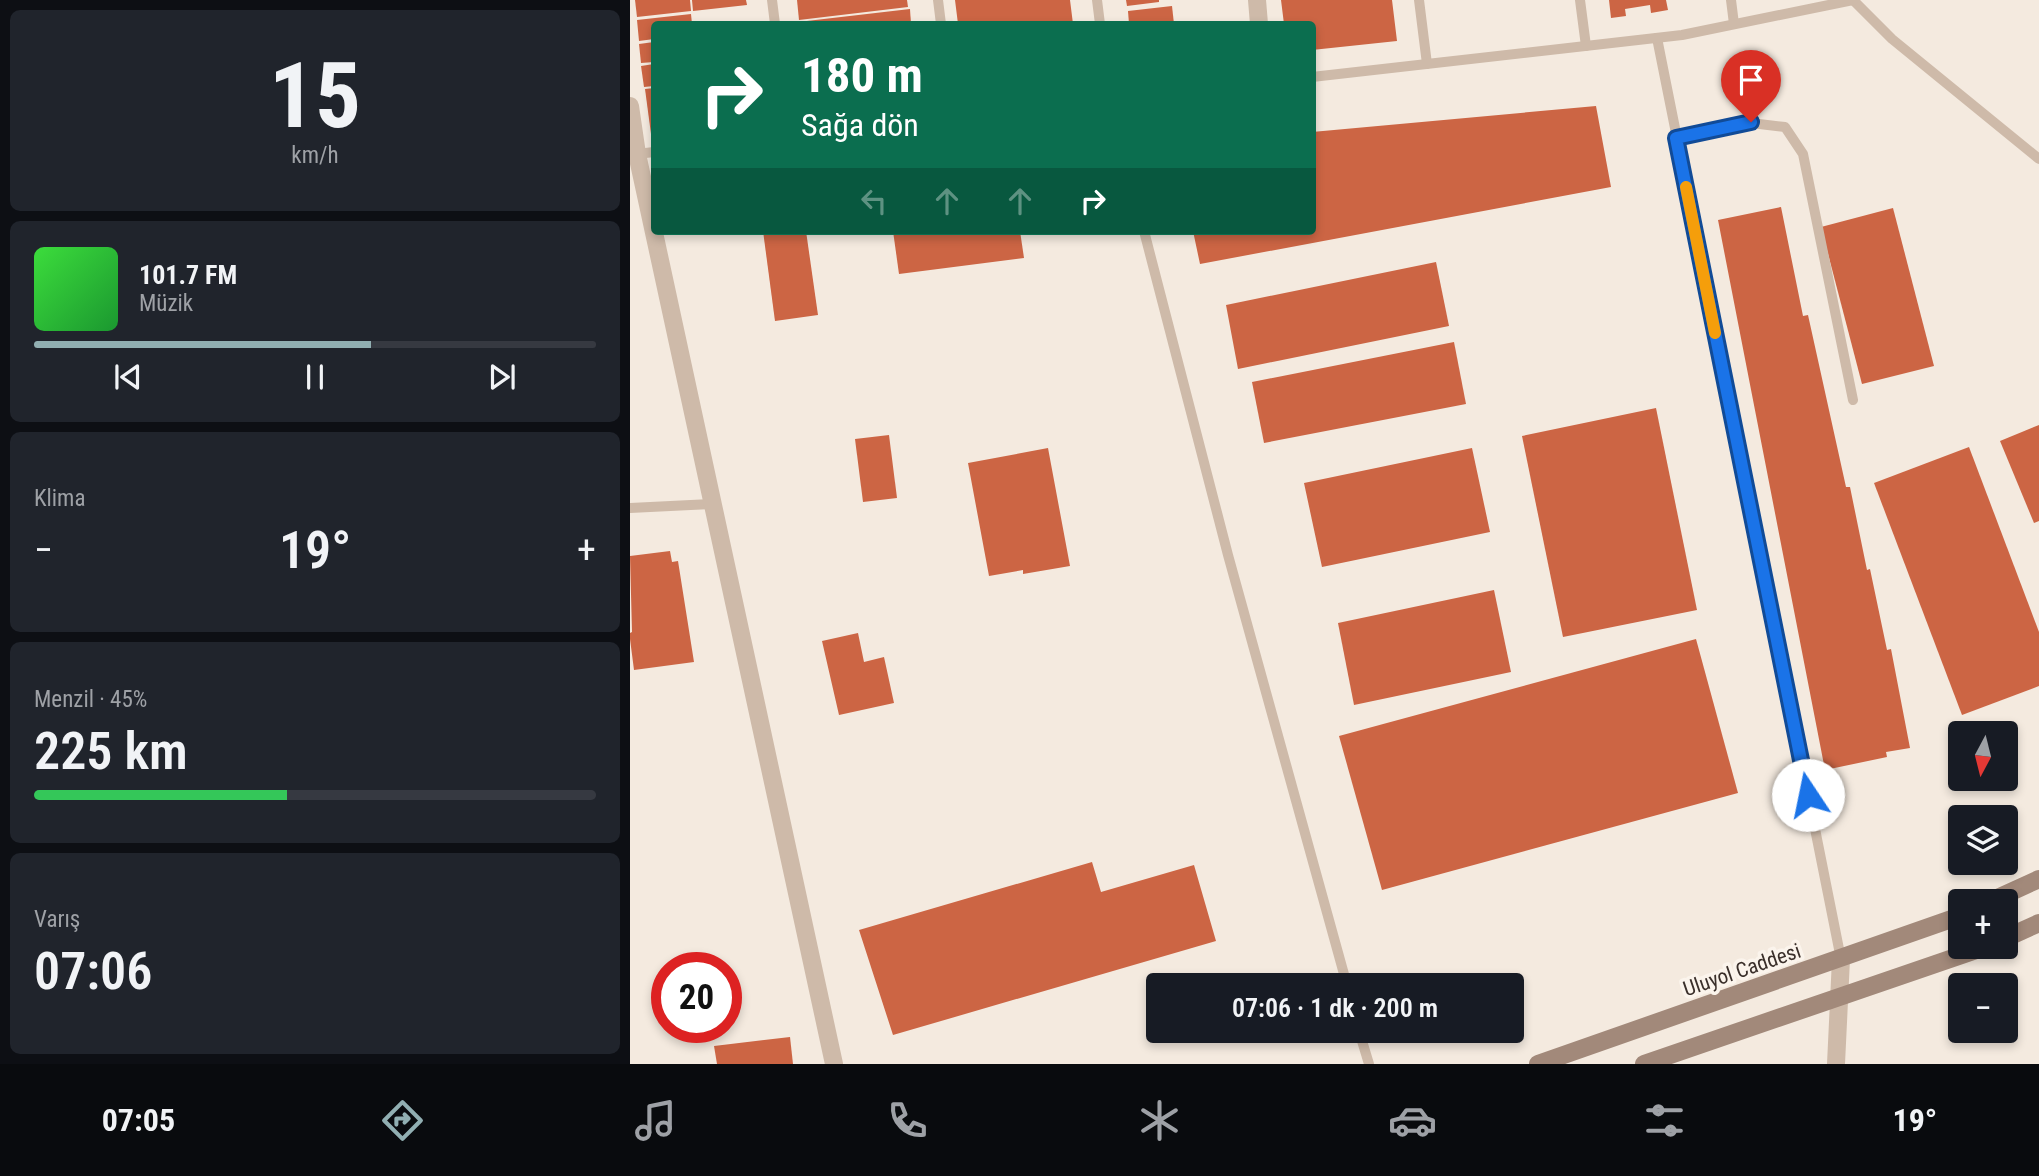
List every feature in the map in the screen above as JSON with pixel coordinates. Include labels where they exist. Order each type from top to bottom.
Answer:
[{"type":"main road","points":[[2017,889],[2039,879]]},
{"type":"main road","name":"Uluyol Caddesi","points":[[1538,1064],[1948,920]]},
{"type":"main road","points":[[2018,933],[2039,923]]},
{"type":"main road","points":[[1648,1063],[1951,959]]},
{"type":"street","points":[[1257,0],[1259,21]]},
{"type":"street","points":[[630,106],[646,153],[651,180]]},
{"type":"street","points":[[661,235],[711,505],[754,686],[834,1064]]},
{"type":"street","points":[[1834,1064],[1841,959]]},
{"type":"lane","points":[[772,0],[775,21]]},
{"type":"lane","points":[[938,0],[941,21]]},
{"type":"lane","points":[[1097,0],[1100,21]]},
{"type":"lane","points":[[1419,0],[1427,64]]},
{"type":"lane","points":[[1580,0],[1586,46]]},
{"type":"lane","points":[[1731,0],[1734,24]]},
{"type":"lane","points":[[1316,77],[1657,38],[1853,0],[1892,40],[2039,159]]},
{"type":"lane","points":[[1657,38],[1841,959]]},
{"type":"lane","points":[[1676,138],[1751,122],[1784,127],[1803,154],[1853,400]]},
{"type":"lane","points":[[1145,235],[1228,555],[1344,973]]},
{"type":"lane","points":[[630,508],[711,505]]},
{"type":"lane","points":[[1363,1043],[1369,1064]]},
{"type":"building","points":[[635,0],[690,0],[691,11],[637,17]]},
{"type":"building","points":[[692,0],[746,0],[747,5],[693,11]]},
{"type":"building","points":[[797,0],[907,0],[908,7],[799,20]]},
{"type":"building","points":[[955,0],[1070,0],[1073,21],[958,21]]},
{"type":"building","points":[[1126,0],[1159,0],[1159,2],[1127,6]]},
{"type":"building","points":[[1281,0],[1392,0],[1397,41],[1316,50],[1316,21],[1284,21]]},
{"type":"building","points":[[1609,0],[1666,0],[1668,10],[1651,13],[1650,5],[1625,9],[1626,16],[1611,18]]},
{"type":"building","points":[[1172,6],[1174,21],[1129,21],[1128,11]]},
{"type":"building","points":[[910,9],[911,21],[807,21]]},
{"type":"building","points":[[691,14],[692,21],[651,21],[651,39],[639,41],[637,20]]},
{"type":"building","points":[[651,42],[651,62],[641,63],[639,44]]},
{"type":"building","points":[[651,64],[651,86],[644,87],[641,66]]},
{"type":"building","points":[[651,88],[651,134],[645,89]]},
{"type":"building","points":[[1596,106],[1611,187],[1200,264],[1194,235],[1316,235],[1316,132]]},
{"type":"building","points":[[1781,207],[1803,316],[1808,315],[1846,487],[1850,487],[1887,650],[1891,649],[1910,748],[1886,752],[1887,757],[1825,770],[1718,220]]},
{"type":"building","points":[[1893,208],[1934,366],[1862,384],[1821,227]]},
{"type":"building","points":[[764,235],[807,235],[818,315],[775,321]]},
{"type":"building","points":[[894,235],[1021,235],[1024,258],[899,274]]},
{"type":"building","points":[[1436,262],[1449,326],[1238,369],[1226,305]]},
{"type":"building","points":[[1454,342],[1466,404],[1264,443],[1252,382]]},
{"type":"building","points":[[1656,408],[1697,610],[1563,637],[1522,436]]},
{"type":"building","points":[[2039,425],[2039,521],[2034,523],[2000,441]]},
{"type":"building","points":[[889,435],[897,498],[863,502],[855,439]]},
{"type":"building","points":[[1969,447],[2039,632],[2039,686],[1962,715],[1874,483]]},
{"type":"building","points":[[1048,448],[1070,566],[1023,574],[1023,570],[989,576],[968,463]]},
{"type":"building","points":[[1472,448],[1490,532],[1322,567],[1304,483]]},
{"type":"building","points":[[670,551],[672,562],[678,561],[694,662],[634,670],[630,639],[630,556]]},
{"type":"building","points":[[1494,590],[1511,672],[1354,705],[1338,623]]},
{"type":"building","points":[[858,633],[864,662],[884,657],[894,703],[839,715],[822,641]]},
{"type":"building","points":[[1696,639],[1738,793],[1382,890],[1339,736]]},
{"type":"building","points":[[1092,862],[1101,892],[1194,865],[1216,941],[893,1035],[859,930]]},
{"type":"building","points":[[790,1037],[793,1064],[717,1064],[714,1046]]},
{"type":"slow traffic","points":[[1686,187],[1715,333]]},
{"type":"route","points":[[1751,122],[1676,138],[1808,795]]}]
